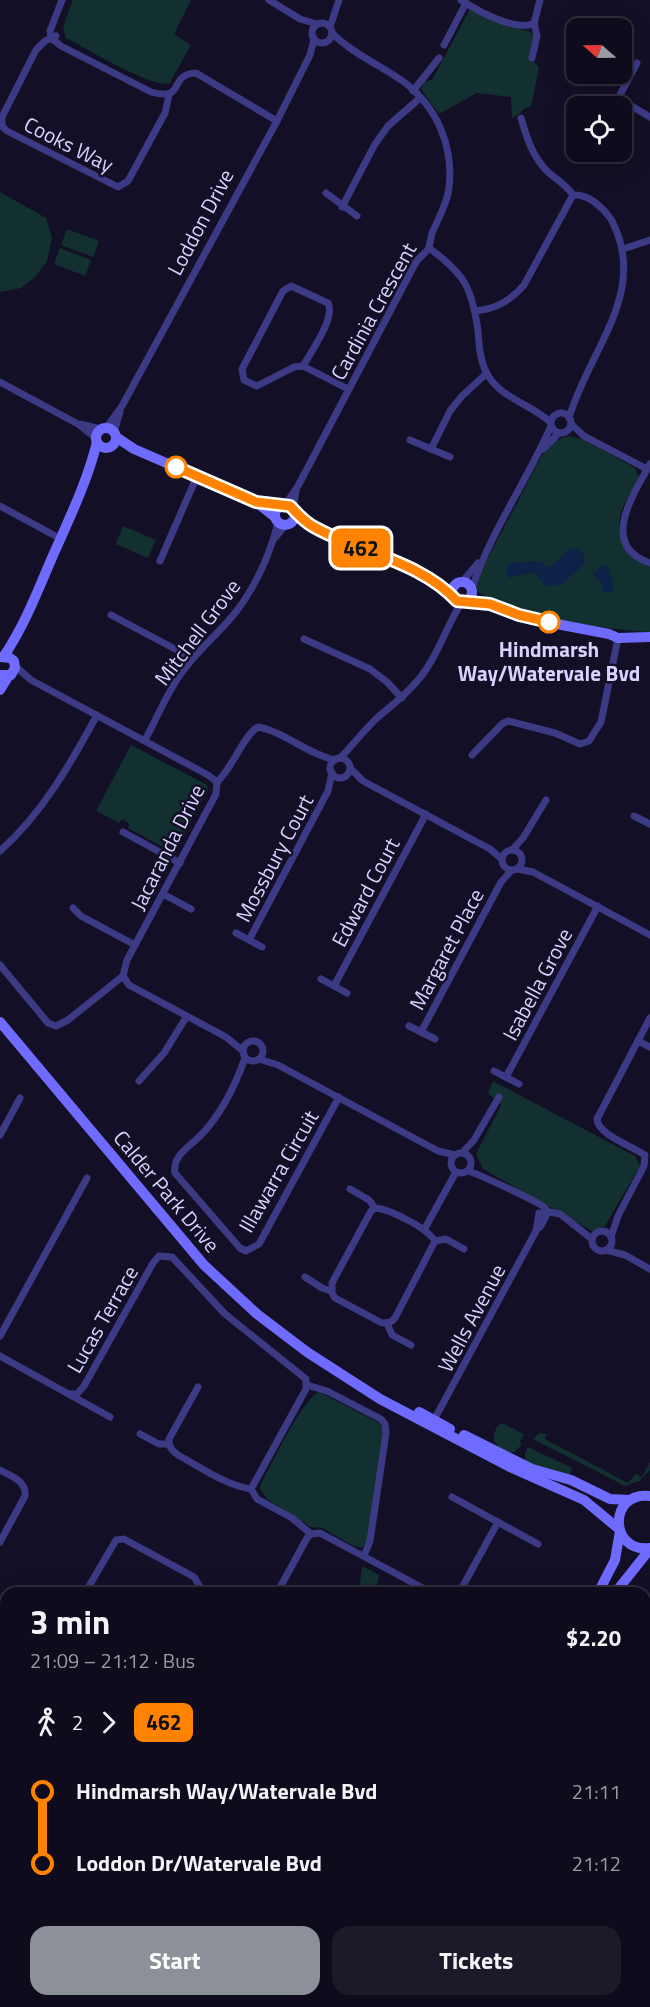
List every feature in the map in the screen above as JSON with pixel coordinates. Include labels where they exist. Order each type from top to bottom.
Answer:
[{"type":"street","points":[[64,0],[54,37],[68,48],[151,92],[168,95],[180,78],[196,73],[277,121]]},
{"type":"street","points":[[269,0],[300,19],[319,39]]},
{"type":"street","points":[[319,39],[331,30],[339,0]]},
{"type":"street","points":[[532,58],[537,36],[534,23],[540,0]]},
{"type":"street","points":[[444,45],[463,2],[502,20],[525,27],[534,23]]},
{"type":"street","points":[[319,39],[319,24],[335,9]]},
{"type":"street","name":"Cardinia Crescent","points":[[300,19],[331,30],[346,47]]},
{"type":"street","name":"Cooks Way","points":[[54,37],[36,50],[2,117],[2,126],[7,131],[114,186],[122,186],[128,181],[165,113],[168,95]]},
{"type":"street","name":"Cardinia Crescent","points":[[285,515],[348,389],[416,262],[420,255],[429,248],[432,233],[449,189],[450,167],[446,143],[438,122],[420,98],[405,83],[346,47],[319,39]]},
{"type":"street","name":"Loddon Drive","points":[[0,690],[18,635],[106,437],[319,39]]},
{"type":"street","points":[[413,91],[439,58]]},
{"type":"street","points":[[619,96],[638,63]]},
{"type":"street","points":[[342,207],[375,144],[388,126],[420,98]]},
{"type":"street","points":[[632,106],[650,117]]},
{"type":"street","points":[[522,118],[527,140],[538,160],[573,195]]},
{"type":"street","points":[[326,193],[357,216]]},
{"type":"street","points":[[475,311],[500,305],[514,296],[524,285],[573,195]]},
{"type":"street","points":[[539,453],[562,433],[570,421],[575,397],[622,310],[628,293],[630,270],[626,248],[619,231],[607,214],[589,198],[573,195]]},
{"type":"street","points":[[626,248],[650,240]]},
{"type":"street","points":[[429,248],[451,264],[462,278],[475,311],[481,357],[487,373],[498,387],[510,397],[540,412],[558,414],[570,421],[584,436]]},
{"type":"street","points":[[303,366],[331,310],[328,303],[291,286],[283,291],[242,369],[244,380],[257,386],[294,367],[303,366],[348,389]]},
{"type":"street","points":[[431,449],[450,411],[462,396],[487,373]]},
{"type":"street","points":[[0,382],[106,437],[490,604],[519,615],[609,634],[618,638],[650,637]]},
{"type":"street","points":[[463,593],[539,453],[551,424],[575,397]]},
{"type":"street","points":[[540,412],[554,431],[584,436],[649,466],[624,513],[622,525],[624,538],[631,552],[641,560],[650,563]]},
{"type":"street","points":[[410,440],[450,457]]},
{"type":"street","points":[[160,561],[197,476]]},
{"type":"street","points":[[0,506],[61,538]]},
{"type":"street","name":"Mitchell Grove","points":[[145,740],[180,675],[192,658],[234,614],[246,597],[259,576],[285,515]]},
{"type":"street","points":[[463,593],[482,559]]},
{"type":"street","name":"Mossbury Court","points":[[249,940],[328,791],[331,771],[338,759],[377,718],[402,698],[428,668],[463,593]]},
{"type":"street","points":[[111,615],[192,658]]},
{"type":"street","points":[[472,755],[502,724],[508,721],[555,732],[580,744],[589,741],[601,722],[618,638]]},
{"type":"street","points":[[304,639],[370,669],[402,698]]},
{"type":"street","name":"Jacaranda Drive","points":[[7,667],[145,740],[218,782],[216,794],[127,960],[123,976]]},
{"type":"street","points":[[0,851],[37,810],[70,766],[97,715]]},
{"type":"street","points":[[218,782],[235,761],[248,735],[258,727],[268,729],[314,754],[331,771],[343,778],[363,781],[509,861],[650,934]]},
{"type":"street","name":"Mossbury Court","points":[[328,791],[343,778],[350,766],[354,744]]},
{"type":"street","points":[[314,754],[338,759],[350,766],[363,781]]},
{"type":"street","points":[[533,872],[521,857],[523,838],[546,800]]},
{"type":"street","name":"Edward Court","points":[[334,986],[426,814]]},
{"type":"street","points":[[634,816],[649,822]]},
{"type":"street","points":[[123,832],[180,863]]},
{"type":"street","name":"Margaret Place","points":[[421,1032],[523,838]]},
{"type":"street","points":[[509,861],[521,857]]},
{"type":"street","points":[[509,861],[521,857]]},
{"type":"street","points":[[163,894],[191,909]]},
{"type":"street","name":"Isabella Grove","points":[[506,1077],[598,906]]},
{"type":"street","points":[[73,908],[81,916],[135,945]]},
{"type":"street","name":"Mossbury Court","points":[[236,933],[262,947]]},
{"type":"street","points":[[0,965],[48,1023],[56,1026],[68,1020],[123,976],[129,985],[226,1037],[247,1043],[256,1042],[278,1065]]},
{"type":"street","points":[[321,979],[347,993]]},
{"type":"street","points":[[139,1081],[164,1053],[187,1016]]},
{"type":"street","points":[[606,1250],[607,1235],[647,1160],[645,1155],[602,1130],[597,1123],[602,1107],[650,1018]]},
{"type":"street","name":"Calder Park Drive","points":[[0,1022],[204,1265],[256,1314],[326,1364],[432,1423],[584,1500],[620,1530],[627,1542],[650,1548]]},
{"type":"street","name":"Margaret Place","points":[[409,1026],[435,1039]]},
{"type":"street","points":[[226,1037],[246,1057],[278,1065],[438,1151],[451,1163],[456,1172]]},
{"type":"street","points":[[638,1041],[650,1047]]},
{"type":"street","points":[[246,1057],[247,1043]]},
{"type":"street","points":[[259,1059],[263,1051]]},
{"type":"street","name":"Illawarra Circuit","points":[[246,1057],[220,1112],[202,1135],[177,1158],[174,1165],[175,1173],[240,1248],[246,1251],[259,1244],[339,1097]]},
{"type":"street","points":[[494,1071],[519,1084]]},
{"type":"street","points":[[451,1163],[474,1140],[499,1097]]},
{"type":"street","points":[[0,1135],[20,1098]]},
{"type":"street","points":[[468,1171],[474,1140]]},
{"type":"street","points":[[438,1151],[459,1154],[471,1160],[486,1176]]},
{"type":"street","points":[[456,1172],[468,1171],[486,1176],[529,1200],[544,1213],[565,1219],[579,1227],[592,1239],[592,1244],[597,1250],[625,1255],[650,1269]]},
{"type":"street","points":[[424,1230],[456,1172]]},
{"type":"street","points":[[0,1336],[87,1178]]},
{"type":"street","points":[[350,1189],[369,1200],[375,1208],[384,1209],[424,1230],[435,1241]]},
{"type":"street","points":[[375,1208],[371,1211],[332,1283],[331,1291],[335,1298],[382,1323],[392,1322],[435,1241]]},
{"type":"street","name":"Wells Avenue","points":[[432,1423],[544,1213]]},
{"type":"street","points":[[579,1227],[607,1235],[625,1255]]},
{"type":"street","points":[[592,1239],[607,1235]]},
{"type":"street","points":[[435,1241],[446,1239],[464,1249]]},
{"type":"street","name":"Lucas Terrace","points":[[70,1394],[77,1394],[84,1386],[153,1263],[163,1255],[172,1257],[225,1314],[248,1334],[305,1376],[307,1385]]},
{"type":"street","points":[[305,1277],[331,1291]]},
{"type":"street","points":[[387,1323],[392,1335],[411,1345]]},
{"type":"street","points":[[0,1356],[110,1418]]},
{"type":"street","points":[[251,1489],[307,1385],[327,1391],[381,1419],[385,1424],[386,1432],[370,1541],[364,1556]]},
{"type":"street","points":[[198,1387],[169,1439],[173,1451],[227,1482],[251,1489],[257,1499],[292,1518],[311,1534]]},
{"type":"street","points":[[140,1434],[159,1444],[169,1444]]},
{"type":"street","name":"Calder Park Drive","points":[[514,1465],[571,1480],[610,1499],[650,1496]]},
{"type":"street","points":[[0,1470],[18,1480],[25,1486],[26,1491],[0,1542]]},
{"type":"street","points":[[601,1587],[612,1568],[620,1530],[619,1516],[624,1505],[650,1487]]},
{"type":"street","points":[[452,1497],[538,1544]]},
{"type":"street","points":[[462,1587],[498,1522]]},
{"type":"street","points":[[280,1587],[307,1538],[311,1534],[322,1533],[421,1587]]},
{"type":"street","points":[[88,1587],[110,1548],[116,1540],[124,1539],[194,1577],[198,1587]]},
{"type":"street","points":[[620,1587],[650,1548]]},
{"type":"green space","points":[[73,0],[191,0],[174,34],[191,45],[169,84],[159,83],[132,73],[66,38],[63,27]]},
{"type":"green space","points":[[470,9],[507,26],[531,32],[534,36],[529,56],[539,67],[531,107],[525,108],[512,118],[511,97],[477,93],[439,114],[421,89],[424,82],[432,80]]},
{"type":"green space","points":[[0,192],[46,218],[52,238],[47,261],[36,276],[21,288],[0,292]]},
{"type":"green space","points":[[67,229],[99,241],[93,257],[61,245]]},
{"type":"green space","points":[[60,248],[91,260],[85,276],[54,264]]},
{"type":"green space","points":[[568,436],[583,439],[635,468],[639,478],[621,512],[619,530],[629,552],[650,567],[650,632],[586,625],[533,614],[489,599],[476,590],[478,577],[541,457],[552,444]]},
{"type":"green space","points":[[123,526],[156,540],[148,558],[116,544]]},
{"type":"green space","points":[[131,745],[207,785],[208,790],[174,853],[128,828],[130,824],[122,819],[119,823],[96,811]]},
{"type":"green space","points":[[493,1081],[635,1156],[640,1166],[605,1226],[592,1231],[483,1169],[476,1154],[501,1105],[488,1093]]},
{"type":"green space","points":[[319,1392],[379,1423],[383,1429],[369,1543],[361,1548],[322,1528],[311,1527],[267,1499],[260,1489],[296,1419],[312,1397]]},
{"type":"green space","points":[[502,1423],[524,1434],[520,1442],[522,1444],[515,1452],[503,1450],[494,1441],[496,1428]]},
{"type":"green space","points":[[540,1433],[547,1434],[545,1439],[628,1483],[636,1474],[642,1477],[650,1462],[650,1470],[639,1481],[625,1486],[533,1439]]},
{"type":"green space","points":[[528,1447],[572,1468],[570,1475],[536,1467],[525,1460]]},
{"type":"green space","points":[[362,1566],[379,1575],[377,1587],[360,1587]]},
{"type":"water","points":[[571,548],[579,549],[584,554],[584,564],[561,585],[546,586],[534,572],[509,578],[506,574],[506,566],[515,562],[538,562],[549,568]]},
{"type":"water","points":[[604,565],[608,565],[614,588],[610,593],[603,593],[602,584],[593,573]]},
{"type":"bus line","name":"462","points":[[176,467],[256,502],[290,506],[295,513],[314,527],[429,578],[453,595],[457,601],[490,604],[519,615],[549,622]]},
{"type":"place","name":"Hindmarsh Way/Watervale Bvd","points":[[549,622]]}]
